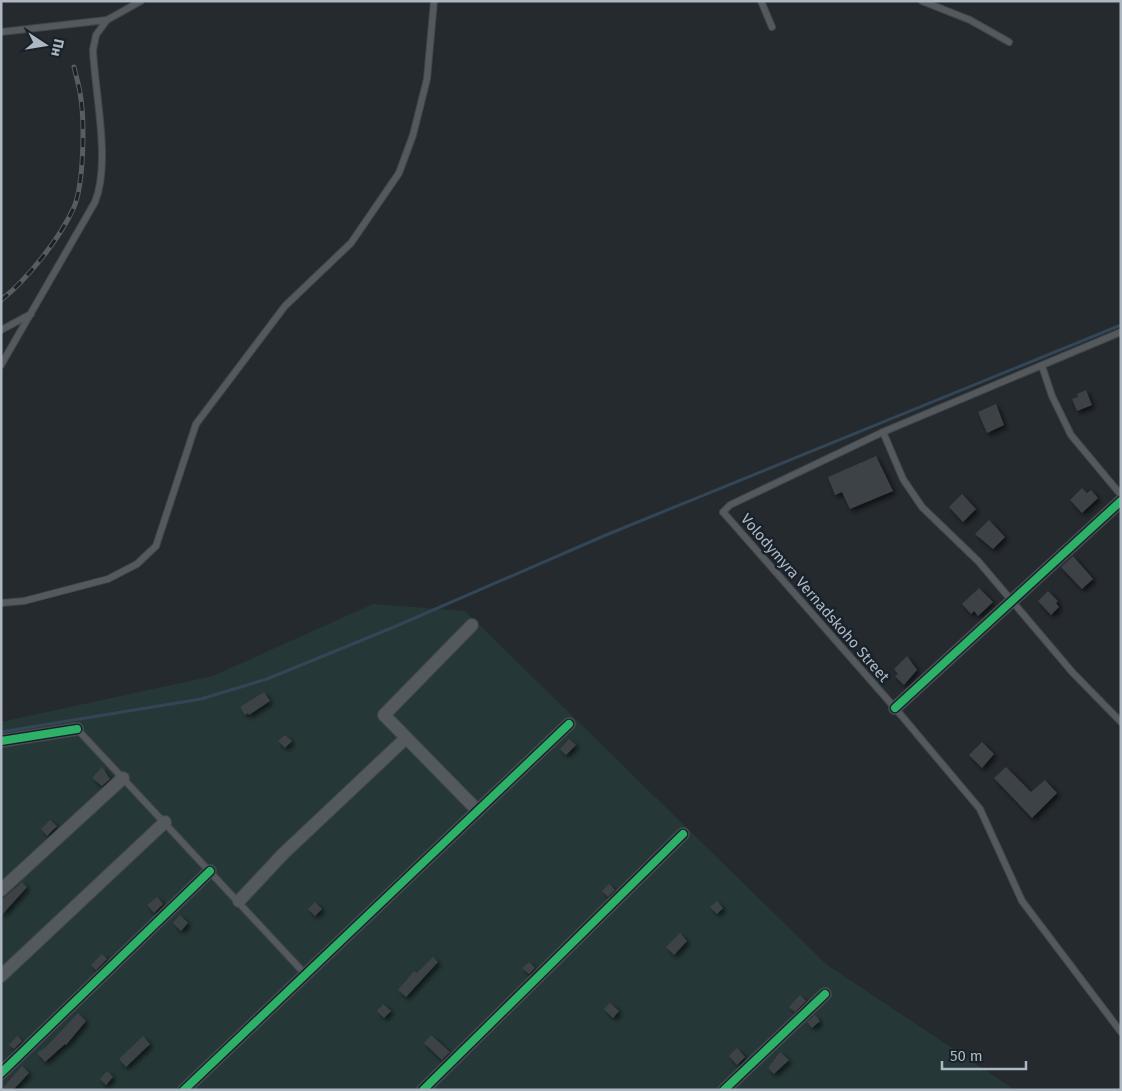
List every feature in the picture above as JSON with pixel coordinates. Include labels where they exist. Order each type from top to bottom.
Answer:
[{"type":"street","points":[[895,708],[1121,501]]},
{"type":"street","points":[[472,625],[384,716],[478,811]]},
{"type":"street","points":[[184,1090],[569,724]]},
{"type":"street","points":[[1,741],[76,729]]},
{"type":"street","points":[[239,901],[283,854],[406,738]]},
{"type":"street","points":[[1,890],[123,778]]},
{"type":"street","points":[[1,976],[165,822]]},
{"type":"street","points":[[423,1090],[683,834]]},
{"type":"street","points":[[1,1073],[210,871]]},
{"type":"street","points":[[724,1090],[825,994]]},
{"type":"lane","points":[[1,32],[107,20],[141,1]]},
{"type":"lane","points":[[1,603],[24,601],[108,579],[137,564],[156,546],[196,424],[285,306],[351,243],[399,173],[413,134],[427,79],[434,1]]},
{"type":"lane","points":[[761,1],[772,27]]},
{"type":"lane","points":[[922,1],[970,20],[1009,42]]},
{"type":"lane","points":[[1,365],[100,190],[102,163],[93,50],[96,35],[107,20]]},
{"type":"lane","points":[[1,330],[32,313]]},
{"type":"lane","name":"Volodymyra Vernadskoho Street","points":[[1121,332],[883,432],[730,505],[723,512],[895,708],[980,809],[1022,901],[1121,1032]]},
{"type":"lane","points":[[1042,366],[1052,396],[1071,435],[1121,495]]},
{"type":"lane","points":[[883,432],[903,479],[922,507],[978,561],[1073,673],[1121,722]]},
{"type":"lane","points":[[76,729],[239,901],[306,975]]},
{"type":"green space","points":[[373,604],[465,611],[827,965],[1015,1090],[1,1090],[1,722],[213,676]]},
{"type":"building","points":[[1086,390],[1092,405],[1077,411],[1072,399],[1078,397],[1077,394]]},
{"type":"building","points":[[996,404],[1004,425],[987,433],[978,412]]},
{"type":"building","points":[[876,456],[893,491],[850,509],[842,492],[835,495],[828,477]]},
{"type":"building","points":[[1082,488],[1087,493],[1091,490],[1098,498],[1082,513],[1070,500]]},
{"type":"building","points":[[962,494],[976,509],[963,522],[949,507]]},
{"type":"building","points":[[989,520],[1005,537],[993,549],[975,534]]},
{"type":"building","points":[[1073,556],[1093,579],[1082,589],[1061,567]]},
{"type":"building","points":[[979,588],[993,602],[978,616],[974,611],[971,614],[962,604]]},
{"type":"building","points":[[1048,591],[1058,601],[1056,603],[1059,607],[1051,615],[1038,601]]},
{"type":"building","points":[[907,656],[917,670],[904,685],[895,676],[898,674],[894,669]]},
{"type":"building","points":[[264,692],[270,701],[249,715],[248,713],[245,715],[240,707]]},
{"type":"building","points":[[285,735],[292,741],[285,748],[278,741]]},
{"type":"building","points":[[569,739],[576,745],[566,755],[560,749]]},
{"type":"building","points":[[982,742],[994,754],[982,768],[969,755]]},
{"type":"building","points":[[102,767],[110,779],[102,786],[92,778]]},
{"type":"building","points":[[1006,767],[1031,792],[1045,780],[1057,793],[1032,818],[994,778]]},
{"type":"building","points":[[50,820],[57,826],[47,836],[41,829]]},
{"type":"building","points":[[22,882],[27,887],[1,916],[1,898],[4,898]]},
{"type":"building","points":[[609,884],[615,890],[608,897],[602,891]]},
{"type":"building","points":[[157,897],[163,904],[154,913],[147,905]]},
{"type":"building","points":[[717,901],[723,908],[717,914],[710,907]]},
{"type":"building","points":[[315,902],[322,909],[315,916],[308,909]]},
{"type":"building","points":[[180,915],[188,923],[181,931],[173,923]]},
{"type":"building","points":[[680,933],[687,941],[674,955],[666,947]]},
{"type":"building","points":[[102,954],[107,959],[96,970],[91,965]]},
{"type":"building","points":[[433,957],[438,962],[406,997],[398,990],[414,971],[417,973]]},
{"type":"building","points":[[529,962],[535,968],[529,974],[522,968]]},
{"type":"building","points":[[800,995],[806,1001],[795,1012],[789,1007]]},
{"type":"building","points":[[610,1003],[619,1011],[613,1018],[604,1009]]},
{"type":"building","points":[[383,1004],[391,1011],[384,1018],[377,1011]]},
{"type":"building","points":[[78,1013],[86,1021],[66,1045],[45,1062],[37,1053],[46,1047]]},
{"type":"building","points":[[815,1015],[820,1021],[812,1028],[807,1022]]},
{"type":"building","points":[[431,1035],[450,1052],[442,1060],[424,1043]]},
{"type":"building","points":[[17,1036],[22,1041],[14,1049],[9,1045]]},
{"type":"building","points":[[143,1036],[150,1044],[126,1067],[119,1059]]},
{"type":"building","points":[[737,1048],[745,1057],[737,1065],[729,1056]]},
{"type":"building","points":[[780,1052],[789,1060],[774,1074],[768,1068]]},
{"type":"building","points":[[22,1066],[29,1073],[13,1090],[1,1090]]},
{"type":"building","points":[[107,1071],[113,1077],[106,1085],[100,1079]]},
{"type":"waterway","points":[[1,732],[201,699],[267,679],[394,627],[606,535],[1121,325]]},
{"type":"railway","points":[[1,300],[32,270],[61,231],[74,207],[80,183],[83,151],[82,104],[74,67]]},
{"type":"cycle path","points":[[895,708],[1121,501]]},
{"type":"cycle path","points":[[184,1090],[569,724]]},
{"type":"cycle path","points":[[1,741],[77,729]]},
{"type":"cycle path","points":[[423,1090],[683,834]]},
{"type":"cycle path","points":[[1,1073],[210,871]]},
{"type":"cycle path","points":[[724,1090],[825,994]]}]
